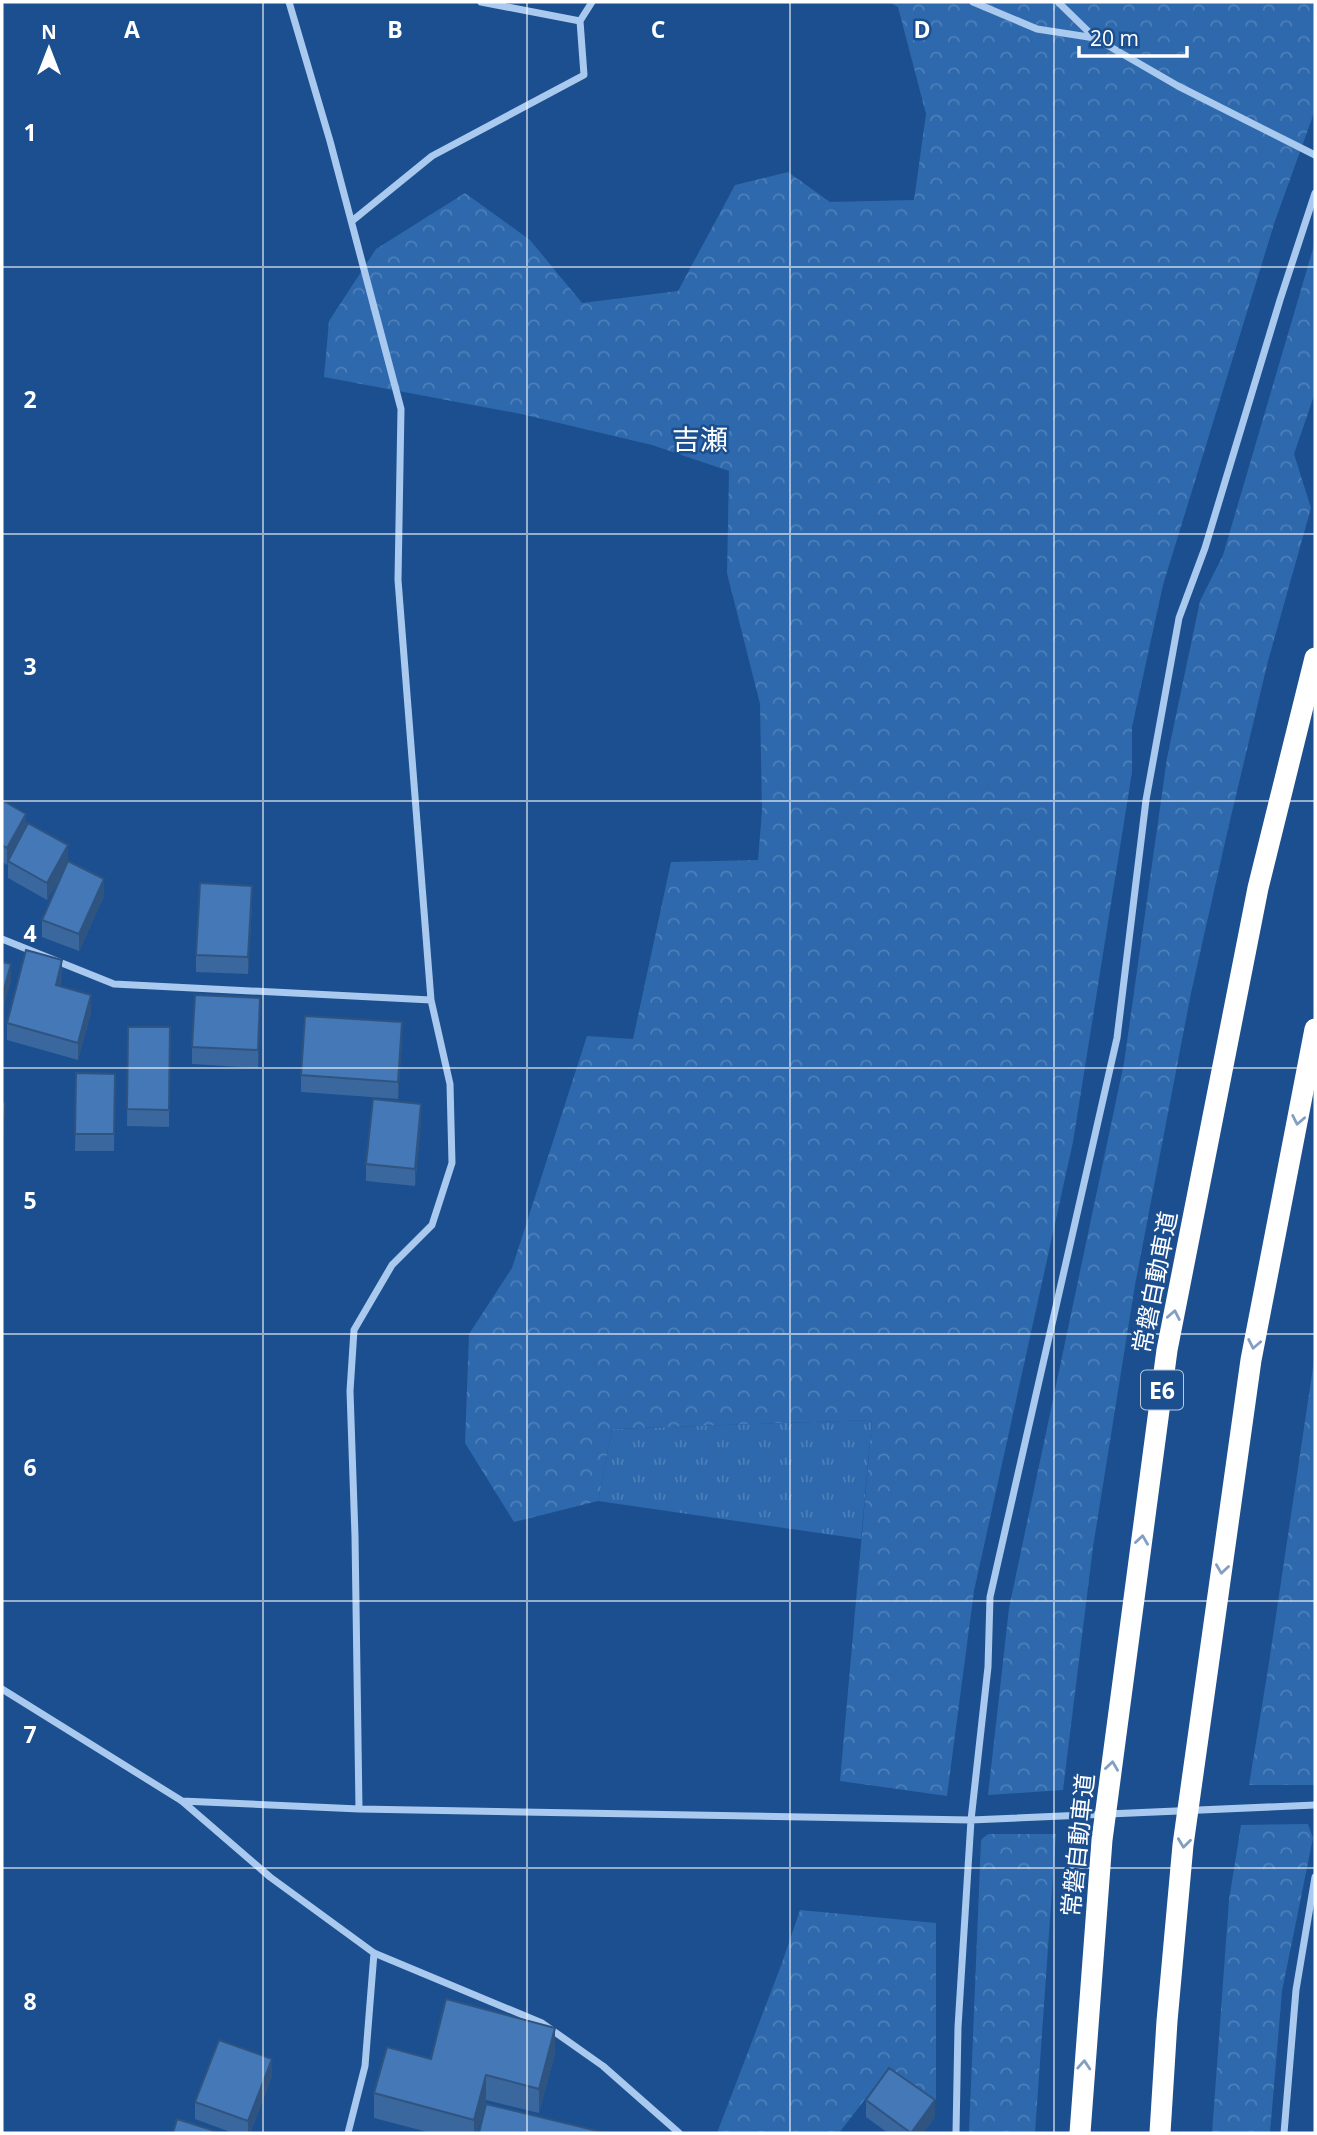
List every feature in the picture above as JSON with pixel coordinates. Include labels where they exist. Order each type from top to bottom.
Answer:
[{"type":"highway","name":"常磐自動車道","points":[[1080,2133],[1102,1840],[1167,1350],[1258,888],[1315,658]]},
{"type":"highway","points":[[1160,2133],[1183,1845],[1249,1373],[1315,1029]]},
{"type":"street","points":[[289,2],[352,221],[401,409],[398,580],[431,1000],[450,1084],[452,1163],[432,1225],[392,1265],[354,1330],[350,1391],[359,1809]]},
{"type":"street","points":[[481,2],[580,21]]},
{"type":"street","points":[[352,221],[432,156],[584,75],[580,21],[592,2]]},
{"type":"street","points":[[973,2],[1037,29],[1095,38]]},
{"type":"street","points":[[1058,2],[1095,38],[1178,86],[1315,155]]},
{"type":"street","points":[[956,2133],[958,2027],[971,1820],[989,1667],[990,1597],[1117,1038],[1146,800],[1179,618],[1205,548],[1315,193]]},
{"type":"street","points":[[2,939],[114,984],[431,1000]]},
{"type":"street","points":[[2,1689],[182,1801],[270,1877],[374,1953],[542,2023],[603,2066],[679,2133]]},
{"type":"street","points":[[182,1801],[359,1809],[971,1820],[1315,1805]]},
{"type":"street","points":[[1284,2133],[1296,1990],[1315,1877]]},
{"type":"street","points":[[348,2133],[365,2066],[374,1953]]},
{"type":"green space","points":[[889,2],[1315,2],[1315,110],[1275,221],[1163,585],[1132,727],[1132,772],[1073,1142],[974,1591],[947,1796],[840,1781],[872,1420],[612,1429],[598,1501],[514,1522],[465,1443],[469,1334],[512,1268],[587,1036],[633,1039],[671,862],[758,860],[762,811],[760,704],[727,573],[729,471],[652,445],[521,414],[324,377],[329,321],[376,249],[465,193],[530,240],[582,303],[678,291],[735,185],[788,172],[830,202],[914,200],[926,114],[898,7]]},
{"type":"green space","points":[[1315,242],[1315,393],[1294,454],[1311,508],[1268,661],[1191,993],[1135,1285],[1093,1547],[1063,1790],[988,1795],[1009,1608],[1124,1063],[1167,758],[1200,601],[1223,555]]},
{"type":"green space","points":[[1315,1354],[1315,1785],[1249,1785],[1268,1669]]},
{"type":"green space","points":[[872,1420],[861,1539],[598,1501],[612,1429]]},
{"type":"green space","points":[[1308,1824],[1313,1838],[1282,1991],[1270,2133],[1212,2133],[1229,1900],[1241,1825]]},
{"type":"green space","points":[[988,1834],[1056,1834],[1035,2133],[969,2133],[981,1840]]},
{"type":"green space","points":[[800,1910],[936,1923],[936,2100],[883,2076],[839,2133],[717,2133],[782,1963]]},
{"type":"building","points":[[2,800],[26,814],[7,848],[2,845]]},
{"type":"building","points":[[28,823],[68,845],[47,883],[8,861]]},
{"type":"building","points":[[68,861],[104,879],[79,934],[42,920]]},
{"type":"building","points":[[200,883],[252,886],[248,957],[196,955]]},
{"type":"building","points":[[26,950],[62,960],[56,985],[91,995],[78,1043],[7,1023]]},
{"type":"building","points":[[2,962],[11,964],[2,996]]},
{"type":"building","points":[[195,995],[260,998],[258,1050],[192,1047]]},
{"type":"building","points":[[305,1016],[402,1022],[398,1082],[301,1075]]},
{"type":"building","points":[[128,1027],[170,1027],[169,1110],[127,1109]]},
{"type":"building","points":[[76,1073],[115,1074],[114,1134],[75,1134]]},
{"type":"building","points":[[373,1099],[421,1104],[415,1169],[366,1164]]},
{"type":"building","points":[[2,1102],[5,1103],[2,1141]]},
{"type":"building","points":[[446,1999],[555,2028],[539,2089],[486,2075],[474,2120],[374,2093],[387,2047],[431,2059]]},
{"type":"building","points":[[219,2040],[272,2059],[248,2121],[195,2102]]},
{"type":"building","points":[[889,2068],[935,2100],[911,2133],[866,2100]]},
{"type":"building","points":[[486,2104],[606,2133],[479,2133]]},
{"type":"building","points":[[177,2119],[221,2133],[173,2133]]},
{"type":"district","name":"吉瀬","points":[[700,439]]}]
